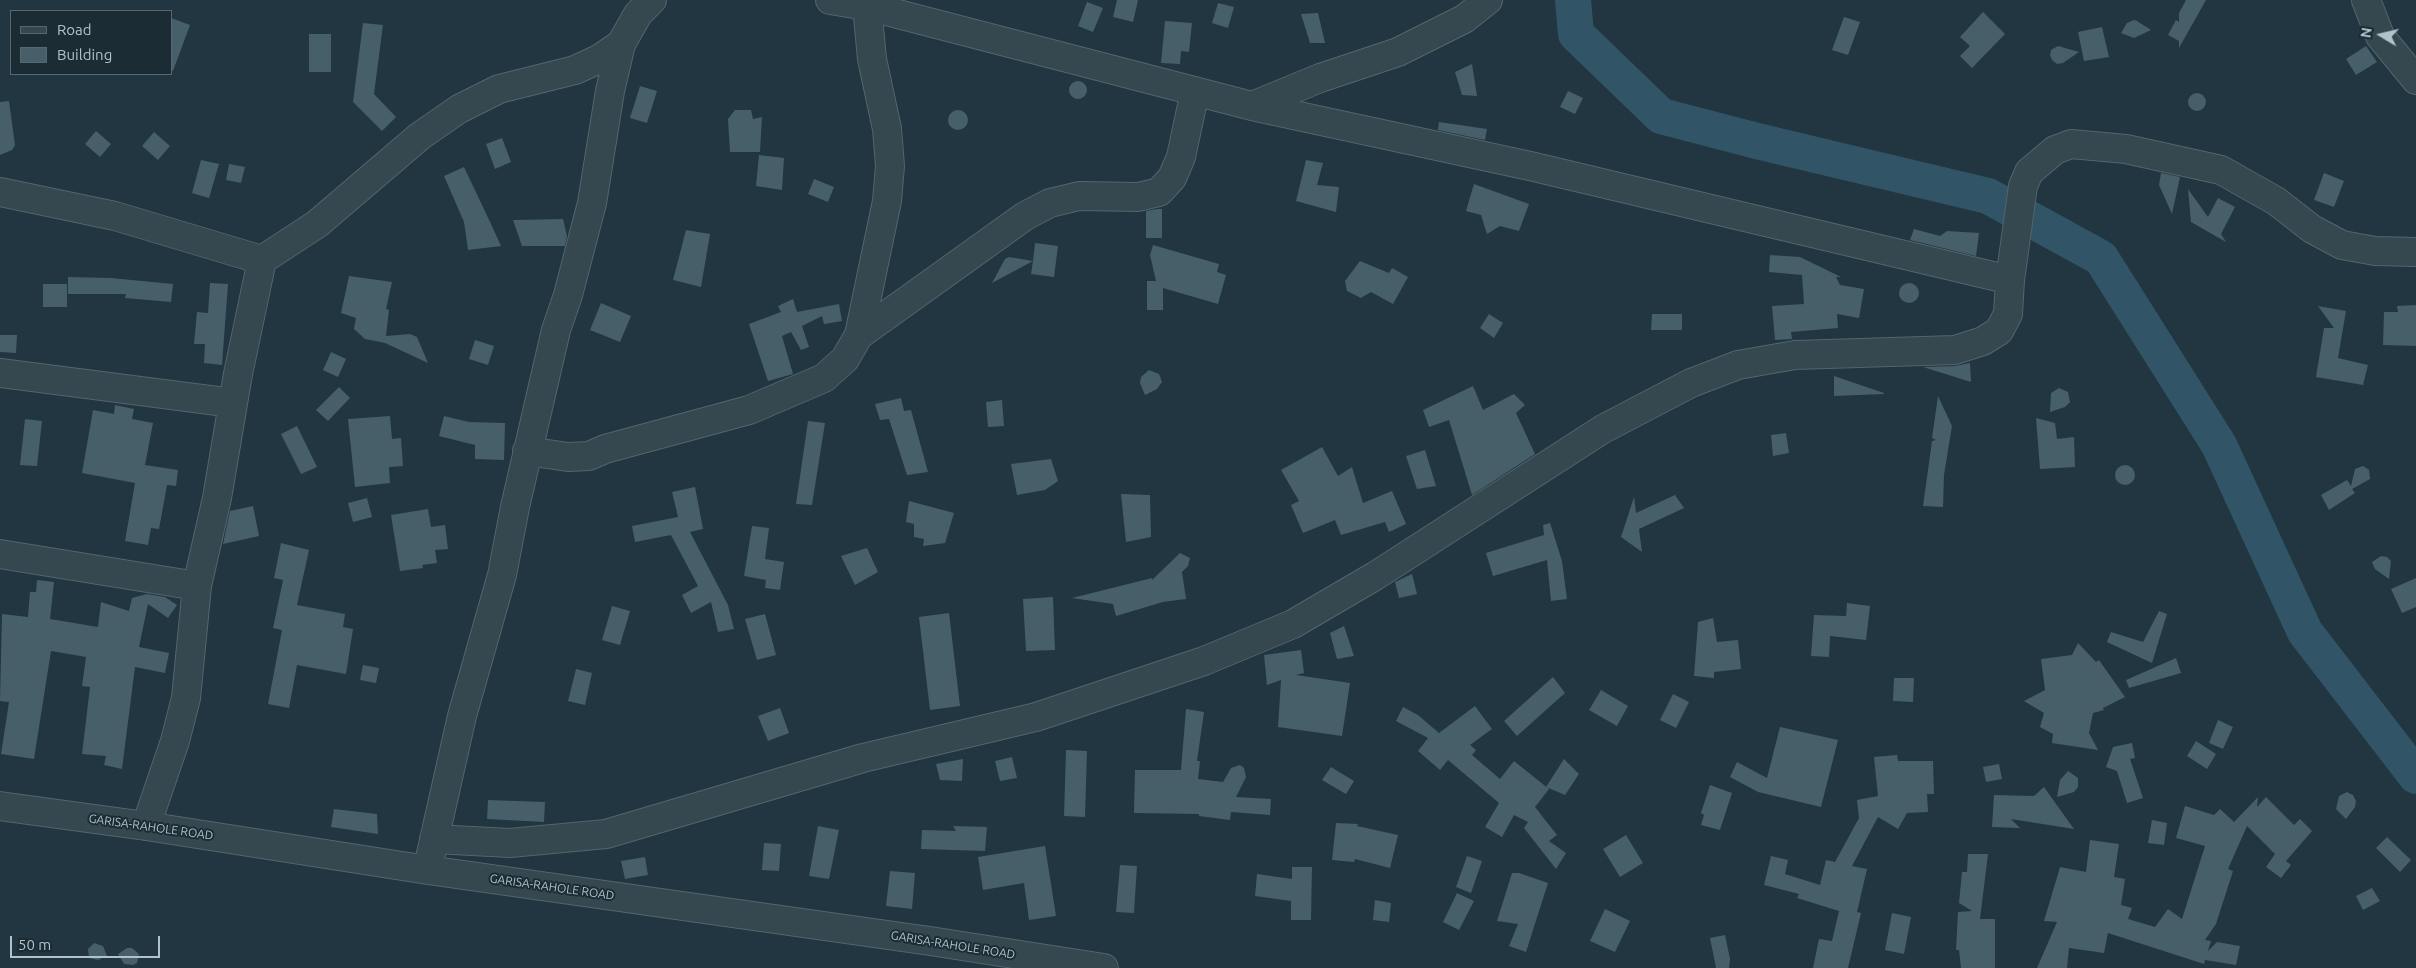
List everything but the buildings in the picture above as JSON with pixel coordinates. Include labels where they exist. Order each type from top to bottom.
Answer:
[{"type":"street","points":[[428,870],[462,716],[502,575],[527,451],[556,330],[568,295],[592,203],[610,91],[621,44],[638,14],[652,0]]},
{"type":"street","points":[[830,0],[868,3],[1252,106],[1530,166],[2010,280]]},
{"type":"street","points":[[1252,106],[1320,78],[1398,52],[1464,19],[1488,0]]},
{"type":"street","points":[[2366,0],[2380,36],[2416,80]]},
{"type":"street","points":[[527,451],[568,457],[588,456],[605,449],[748,410],[824,378],[845,359],[858,335],[887,201],[890,166],[887,130],[872,59],[868,3]]},
{"type":"street","points":[[146,826],[175,741],[186,698],[197,586],[217,498],[233,403],[262,260],[317,224],[420,136],[459,109],[499,89],[575,70],[599,59],[621,44]]},
{"type":"street","points":[[858,335],[1025,216],[1050,203],[1079,196],[1138,197],[1159,192],[1172,178],[1181,157],[1195,91]]},
{"type":"street","points":[[434,839],[510,843],[606,834],[864,758],[1036,716],[1204,661],[1293,624],[1384,570],[1603,428],[1691,383],[1738,365],[1795,355],[1955,350],[1983,341],[1999,330],[2008,314],[2010,280],[2023,186],[2029,172],[2055,150],[2071,144],[2126,150],[2221,170],[2276,201],[2312,229],[2342,245],[2375,251],[2416,252]]},
{"type":"street","points":[[0,192],[115,216],[262,260]]},
{"type":"street","points":[[0,373],[233,403]]},
{"type":"street","points":[[0,554],[197,586]]},
{"type":"street","name":"GARISA-RAHOLE ROAD","points":[[0,806],[146,826],[428,870],[910,938],[1104,968]]},
{"type":"waterway","points":[[1573,0],[1576,34],[1661,116],[1988,196],[2101,258],[2219,445],[2305,632],[2416,776]]}]
